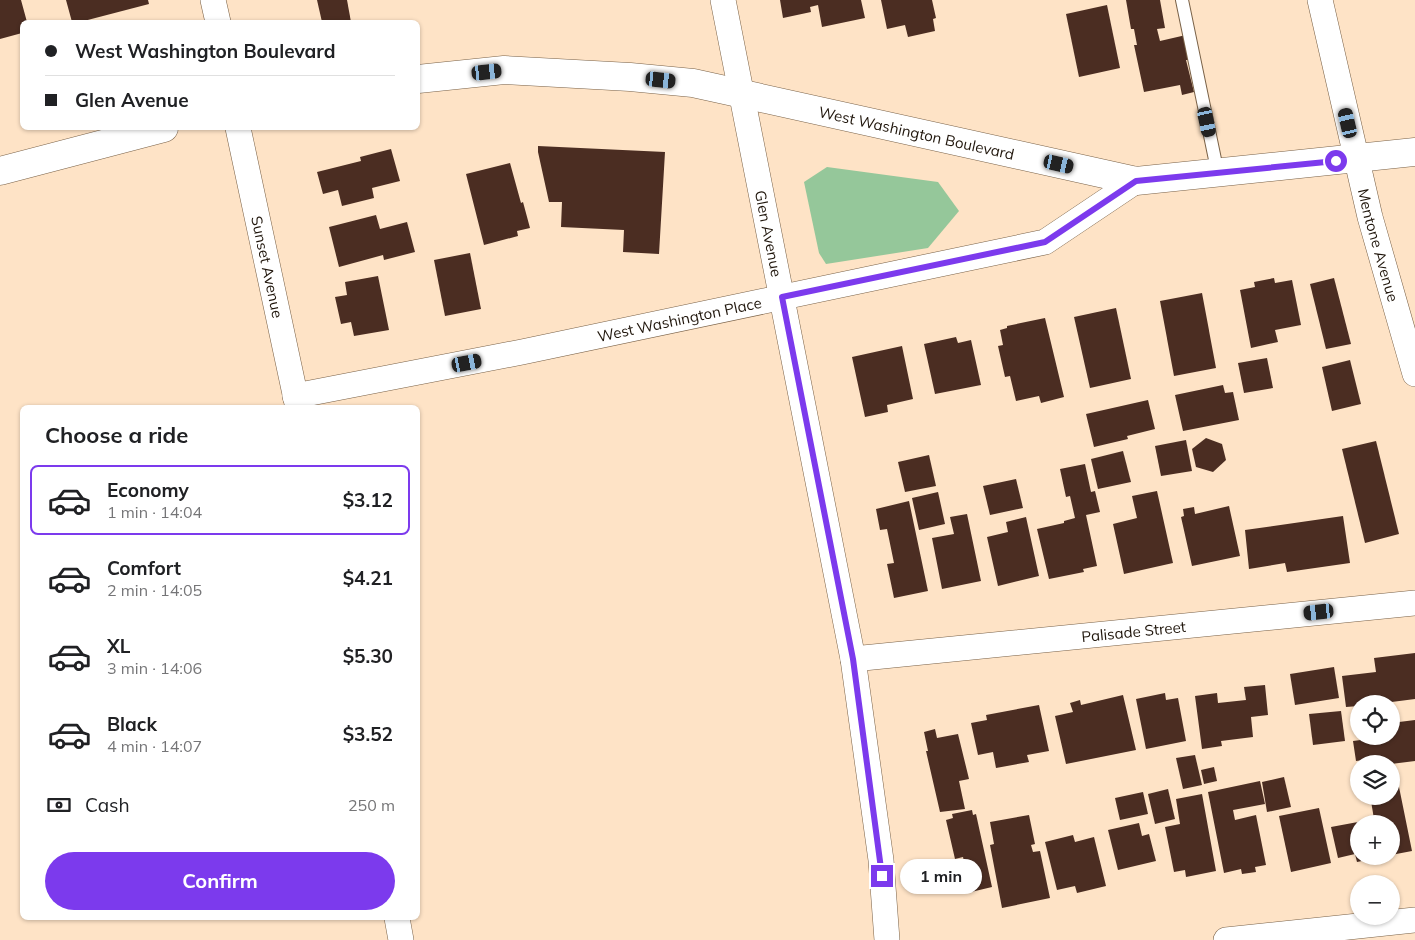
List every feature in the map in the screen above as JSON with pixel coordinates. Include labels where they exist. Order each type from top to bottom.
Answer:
[{"type":"main road","name":"West Washington Boulevard","points":[[420,79],[504,70],[630,76],[693,83],[1136,181],[1218,174],[1415,152]]},
{"type":"main road","points":[[0,171],[156,130]]},
{"type":"street","points":[[213,0],[218,20]]},
{"type":"street","name":"Glen Avenue","points":[[723,0],[853,659],[881,860],[887,940]]},
{"type":"street","name":"Mentone Avenue","points":[[1320,0],[1370,217],[1415,374]]},
{"type":"street","name":"Sunset Avenue","points":[[238,130],[297,402]]},
{"type":"street","name":"West Washington Place","points":[[297,402],[522,352],[1045,242],[1136,181]]},
{"type":"street","name":"Palisade Street","points":[[853,659],[1415,603]]},
{"type":"street","points":[[397,920],[402,940]]},
{"type":"street","points":[[1226,940],[1415,920]]},
{"type":"lane","points":[[1182,0],[1218,174]]},
{"type":"green space","points":[[827,167],[938,182],[959,211],[928,248],[826,264],[819,253],[804,182]]},
{"type":"building","points":[[0,0],[21,0],[26,20],[20,20],[20,34],[0,39]]},
{"type":"building","points":[[66,0],[148,0],[149,4],[88,20],[71,20]]},
{"type":"building","points":[[317,0],[347,0],[351,20],[322,20]]},
{"type":"building","points":[[780,0],[861,0],[865,18],[822,27],[818,5],[810,7],[811,12],[783,18]]},
{"type":"building","points":[[881,0],[932,0],[936,18],[933,19],[935,31],[908,37],[905,25],[887,29]]},
{"type":"building","points":[[1126,0],[1160,0],[1165,28],[1157,29],[1160,41],[1186,35],[1190,60],[1186,60],[1194,92],[1182,95],[1180,85],[1144,92],[1134,45],[1137,45],[1134,29],[1131,29]]},
{"type":"building","points":[[1107,5],[1120,68],[1079,77],[1066,14]]},
{"type":"building","points":[[538,146],[665,152],[659,254],[623,252],[624,230],[561,227],[562,202],[549,202]]},
{"type":"building","points":[[391,149],[400,181],[372,188],[374,198],[342,206],[338,190],[323,194],[317,172],[361,161],[360,157]]},
{"type":"building","points":[[510,163],[530,228],[517,231],[518,236],[484,245],[466,174]]},
{"type":"building","points":[[376,215],[380,229],[407,222],[415,252],[384,260],[383,255],[339,267],[329,227]]},
{"type":"building","points":[[470,253],[481,309],[445,316],[434,260]]},
{"type":"building","points":[[378,276],[389,330],[354,336],[351,322],[341,324],[335,297],[347,295],[345,282]]},
{"type":"building","points":[[1274,278],[1275,283],[1292,280],[1301,325],[1275,330],[1278,342],[1251,348],[1240,290],[1255,287],[1254,282]]},
{"type":"building","points":[[1334,278],[1351,344],[1326,349],[1310,284]]},
{"type":"building","points":[[1202,293],[1216,368],[1174,376],[1160,301]]},
{"type":"building","points":[[1116,308],[1131,379],[1090,388],[1074,317]]},
{"type":"building","points":[[1045,318],[1064,397],[1041,403],[1039,396],[1016,401],[1010,376],[1005,377],[998,346],[1003,345],[1000,330],[1007,328],[1007,326]]},
{"type":"building","points":[[956,337],[958,343],[971,340],[981,385],[935,394],[924,344]]},
{"type":"building","points":[[902,346],[913,399],[887,405],[888,412],[865,417],[852,357]]},
{"type":"building","points":[[1267,358],[1273,388],[1244,393],[1238,363]]},
{"type":"building","points":[[1350,360],[1361,404],[1332,411],[1322,367]]},
{"type":"building","points":[[1223,385],[1225,393],[1233,392],[1239,420],[1183,431],[1175,395]]},
{"type":"building","points":[[1148,400],[1155,429],[1127,436],[1128,439],[1094,447],[1086,414]]},
{"type":"building","points":[[1206,438],[1222,444],[1226,460],[1213,472],[1196,467],[1192,449]]},
{"type":"building","points":[[1186,440],[1192,471],[1161,476],[1155,446]]},
{"type":"building","points":[[1376,441],[1399,534],[1365,543],[1342,449]]},
{"type":"building","points":[[1123,451],[1131,482],[1098,489],[1091,459]]},
{"type":"building","points":[[929,455],[936,486],[905,492],[898,462]]},
{"type":"building","points":[[1085,464],[1091,492],[1095,491],[1100,512],[1086,515],[1097,566],[1083,569],[1084,572],[1049,579],[1037,529],[1064,523],[1064,521],[1075,518],[1070,496],[1066,497],[1060,469]]},
{"type":"building","points":[[1016,479],[1023,508],[990,515],[983,486]]},
{"type":"building","points":[[1157,491],[1173,563],[1124,574],[1113,524],[1137,518],[1132,496]]},
{"type":"building","points":[[938,492],[945,524],[919,530],[912,498]]},
{"type":"building","points":[[909,501],[928,591],[894,598],[887,564],[894,563],[887,529],[880,530],[876,509]]},
{"type":"building","points":[[1229,506],[1240,556],[1192,566],[1181,517],[1184,516],[1183,509],[1194,507],[1195,514]]},
{"type":"building","points":[[967,514],[981,581],[942,589],[932,538],[954,534],[950,517]]},
{"type":"building","points":[[1343,516],[1350,563],[1287,572],[1285,563],[1249,569],[1245,530]]},
{"type":"building","points":[[1026,517],[1039,576],[998,586],[987,537],[1008,532],[1006,522]]},
{"type":"building","points":[[1415,653],[1415,699],[1400,701],[1400,695],[1350,695],[1350,707],[1346,707],[1342,676],[1376,672],[1374,658]]},
{"type":"building","points":[[1334,667],[1339,698],[1295,705],[1290,674]]},
{"type":"building","points":[[1265,685],[1268,715],[1251,717],[1253,737],[1221,741],[1222,746],[1202,749],[1195,696],[1217,693],[1218,703],[1246,700],[1244,687]]},
{"type":"building","points":[[1165,693],[1166,700],[1178,698],[1186,741],[1146,749],[1136,699]]},
{"type":"building","points":[[1123,695],[1136,750],[1066,764],[1055,716],[1073,712],[1070,703],[1080,700],[1081,705]]},
{"type":"building","points":[[1039,705],[1049,751],[1027,755],[1029,762],[996,768],[993,752],[978,755],[971,723],[987,720],[986,715]]},
{"type":"building","points":[[1341,711],[1345,741],[1313,745],[1309,714]]},
{"type":"building","points":[[1415,720],[1415,761],[1400,763],[1400,755],[1355,755],[1354,745],[1400,745],[1400,722]]},
{"type":"building","points":[[935,729],[937,738],[958,734],[969,779],[959,781],[965,809],[940,812],[926,751],[928,751],[924,732]]},
{"type":"building","points":[[1195,755],[1202,785],[1183,789],[1176,758]]},
{"type":"building","points":[[1214,767],[1217,781],[1204,784],[1201,770]]},
{"type":"building","points":[[1284,777],[1291,807],[1267,812],[1262,782]]},
{"type":"building","points":[[1260,781],[1265,804],[1233,810],[1235,820],[1256,815],[1266,865],[1255,867],[1256,872],[1242,874],[1241,869],[1224,873],[1208,792]]},
{"type":"building","points":[[1168,789],[1175,819],[1155,824],[1148,794]]},
{"type":"building","points":[[1143,792],[1148,814],[1120,820],[1115,798]]},
{"type":"building","points":[[1400,792],[1412,851],[1400,853],[1400,815],[1373,815],[1372,805],[1400,805]]},
{"type":"building","points":[[1202,794],[1216,871],[1186,877],[1185,870],[1174,872],[1165,827],[1180,824],[1176,799]]},
{"type":"building","points":[[1319,808],[1331,863],[1291,872],[1279,816]]},
{"type":"building","points":[[972,810],[973,815],[976,814],[992,887],[971,892],[963,857],[955,859],[946,820],[953,818],[952,814]]},
{"type":"building","points":[[1029,815],[1035,844],[1031,845],[1033,852],[1040,851],[1050,898],[1002,908],[990,845],[994,844],[990,822]]},
{"type":"building","points":[[1139,823],[1142,836],[1149,834],[1156,861],[1118,870],[1108,830]]},
{"type":"building","points":[[1350,823],[1350,855],[1338,858],[1331,827]]},
{"type":"building","points":[[1073,835],[1075,842],[1094,837],[1106,886],[1077,893],[1075,886],[1057,890],[1045,842]]},
{"type":"route","points":[[882,876],[853,659],[782,297],[1045,242],[1136,181],[1336,161]]}]
